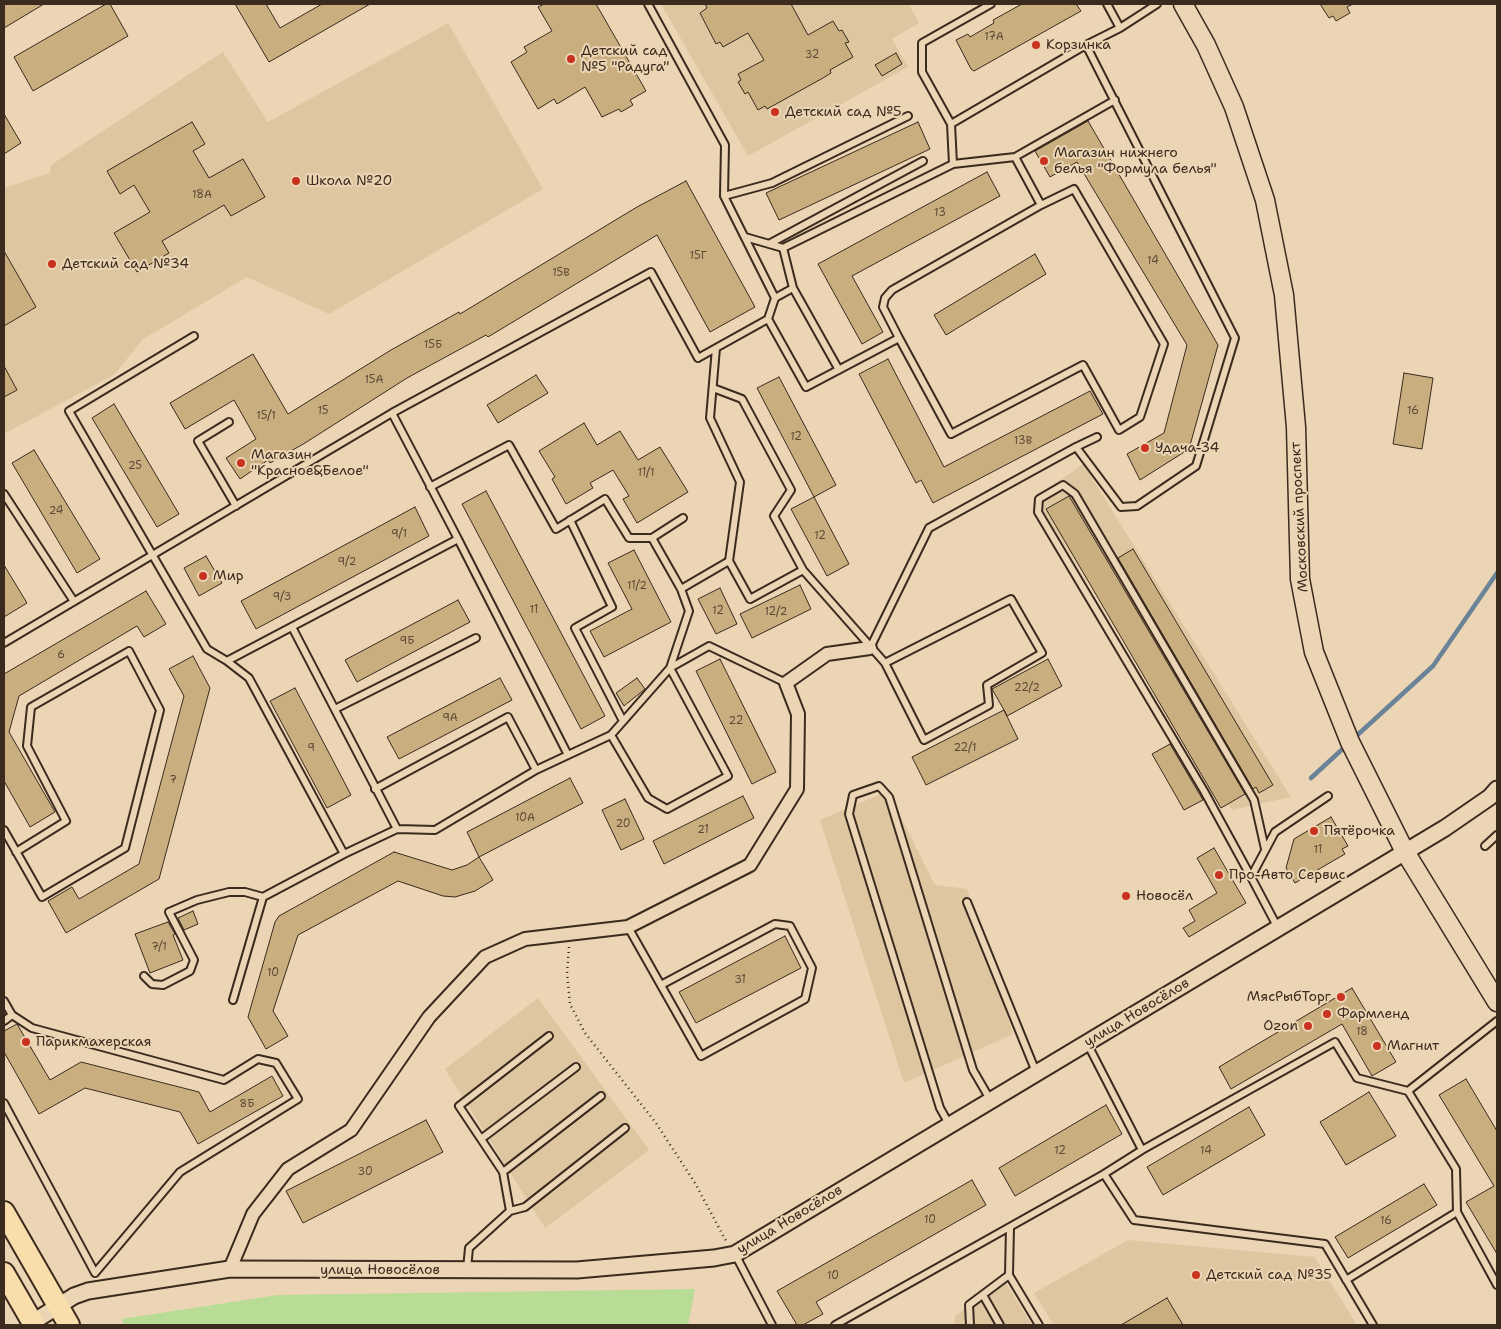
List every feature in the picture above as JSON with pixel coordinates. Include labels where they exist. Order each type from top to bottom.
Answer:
[{"type":"main road","name":"Московский проспект","points":[[1183,4],[1206,45],[1234,107],[1265,200],[1284,295],[1296,427],[1300,579],[1314,652],[1350,742],[1404,850],[1497,1002]]},
{"type":"main road","points":[[4,1212],[69,1325]]},
{"type":"main road","points":[[4,1273],[33,1324]]},
{"type":"street","points":[[230,1269],[253,1214],[288,1169],[350,1130],[429,1016],[485,957],[525,939],[628,927],[750,864],[797,789],[798,714],[786,683],[826,654],[870,648]]},
{"type":"street","name":"улица Новосёлов","points":[[33,1324],[58,1306],[88,1291],[230,1269],[577,1270],[714,1258],[734,1254],[1278,928],[1404,850],[1445,828],[1490,797],[1497,789]]},
{"type":"lane","points":[[648,4],[725,144],[724,196],[776,298]]},
{"type":"lane","points":[[953,164],[951,124],[922,72],[922,43],[991,4]]},
{"type":"lane","points":[[1106,4],[1120,28]]},
{"type":"lane","points":[[951,124],[1086,45],[1120,28],[1157,4]]},
{"type":"lane","points":[[1076,447],[1121,507],[1137,506],[1196,466],[1235,338],[1086,45]]},
{"type":"lane","points":[[745,237],[783,248],[953,164],[1015,157],[1115,100]]},
{"type":"lane","points":[[724,196],[772,183],[908,116]]},
{"type":"lane","points":[[1015,157],[1041,205]]},
{"type":"lane","points":[[769,244],[923,161]]},
{"type":"lane","points":[[1074,189],[1164,344],[1140,417],[1119,430],[1083,365],[950,434],[899,338],[883,307],[885,298],[892,290],[1041,205],[1074,189]]},
{"type":"lane","points":[[783,248],[792,288],[839,370]]},
{"type":"lane","points":[[4,643],[73,600],[152,556],[392,414],[651,272],[698,358],[768,319],[776,298],[792,288]]},
{"type":"lane","points":[[768,319],[806,387],[899,338]]},
{"type":"lane","points":[[194,336],[69,411],[207,649],[249,678],[344,854]]},
{"type":"lane","points":[[716,348],[710,418],[740,482],[729,561],[750,599],[803,570]]},
{"type":"lane","points":[[713,388],[742,398],[792,490],[774,516],[803,570],[885,664],[924,740],[989,706],[987,685],[1042,653],[1012,599],[885,664]]},
{"type":"lane","points":[[392,414],[568,755]]},
{"type":"lane","points":[[229,422],[198,441],[236,506]]},
{"type":"lane","points":[[870,648],[929,528],[1097,437]]},
{"type":"lane","points":[[430,487],[509,445],[556,529],[605,499],[629,538],[652,538],[683,518]]},
{"type":"lane","points":[[1265,849],[1254,800],[1075,494],[1063,485],[1039,499],[1038,512],[1204,791],[1278,928]]},
{"type":"lane","points":[[4,494],[73,600]]},
{"type":"lane","points":[[570,520],[612,606],[576,628],[623,721]]},
{"type":"lane","points":[[611,734],[648,798],[667,809],[728,776],[670,668],[689,611],[681,589],[652,538]]},
{"type":"lane","points":[[226,661],[458,539]]},
{"type":"lane","points":[[681,589],[729,561]]},
{"type":"lane","points":[[292,627],[397,829]]},
{"type":"lane","points":[[335,709],[476,638]]},
{"type":"lane","points":[[233,1000],[263,898],[344,854],[397,829],[435,830],[536,770],[611,734],[670,668],[709,646],[786,683]]},
{"type":"lane","points":[[4,830],[16,852],[42,897],[125,848],[160,710],[129,651],[31,707],[27,746],[66,821],[16,852]]},
{"type":"lane","points":[[375,789],[508,717],[536,770]]},
{"type":"lane","points":[[950,1125],[940,1108],[849,814],[853,795],[879,786],[889,797],[973,1070],[990,1101]]},
{"type":"lane","points":[[1251,877],[1274,832],[1328,796]]},
{"type":"lane","points":[[1485,846],[1497,835]]},
{"type":"lane","points":[[144,976],[152,984],[163,985],[190,970],[194,960],[169,912],[197,900],[229,892],[245,892],[263,898]]},
{"type":"lane","points":[[966,902],[1036,1073]]},
{"type":"lane","points":[[628,927],[701,1056],[805,999],[812,968],[790,926],[775,924],[661,985]]},
{"type":"lane","points":[[4,1001],[12,1015],[32,1028],[224,1080],[258,1060],[276,1063],[298,1099],[180,1172],[95,1273],[4,1103]]},
{"type":"lane","points":[[4,1021],[12,1015]]},
{"type":"lane","points":[[1408,1091],[1497,1020]]},
{"type":"lane","points":[[510,1211],[503,1172],[460,1106],[549,1036]]},
{"type":"lane","points":[[835,1325],[1335,1042],[1357,1078],[1408,1091],[1456,1169],[1457,1212],[1497,1285]]},
{"type":"lane","points":[[1087,1043],[1142,1150]]},
{"type":"lane","points":[[481,1139],[576,1067]]},
{"type":"lane","points":[[503,1172],[601,1096]]},
{"type":"lane","points":[[467,1270],[469,1248],[510,1211],[525,1207],[625,1128]]},
{"type":"lane","points":[[1104,1174],[1134,1220],[1325,1244],[1373,1325]]},
{"type":"lane","points":[[1346,1280],[1457,1212]]},
{"type":"lane","points":[[1010,1227],[1009,1275],[1040,1325]]},
{"type":"lane","points":[[734,1254],[772,1325]]},
{"type":"lane","points":[[970,1325],[969,1305],[1009,1275]]},
{"type":"lane","points":[[982,1295],[1000,1325]]},
{"type":"lane","points":[[994,1314],[995,1325]]},
{"type":"path","points":[[570,933],[567,973],[570,1004],[585,1033],[656,1123],[695,1183],[734,1254]]},
{"type":"shaded area","name":"Детский сад №5","points":[[661,4],[909,4],[919,23],[892,39],[908,67],[748,156]]},
{"type":"shaded area","name":"Школа №20","points":[[448,23],[543,189],[329,314],[247,277],[142,340],[115,374],[4,434],[4,188],[50,173],[51,165],[223,52],[268,122]]},
{"type":"shaded area","points":[[1083,464],[1291,797],[1232,810],[1035,498]]},
{"type":"shaded area","points":[[888,791],[935,885],[967,889],[1013,1034],[904,1083],[820,820]]},
{"type":"shaded area","points":[[538,998],[649,1150],[545,1228],[445,1069]]},
{"type":"shaded area","name":"Детский сад №35","points":[[1128,1240],[1315,1257],[1357,1325],[1054,1325],[1034,1293]]},
{"type":"shaded area","points":[[1004,1280],[1032,1325],[955,1325],[955,1316]]},
{"type":"green space","points":[[695,1289],[688,1325],[125,1325],[121,1319],[278,1295]]},
{"type":"building","points":[[4,4],[44,4],[4,28]]},
{"type":"building","points":[[106,4],[110,4],[128,36],[33,91],[14,57]]},
{"type":"building","points":[[235,4],[266,4],[280,28],[322,4],[370,4],[269,62]]},
{"type":"building","name":"Детский сад №5 \"Радуга\"","points":[[544,4],[596,4],[646,91],[630,100],[633,105],[621,112],[619,109],[602,117],[585,87],[557,104],[554,99],[538,109],[511,62],[527,52],[524,47],[552,31],[538,7]]},
{"type":"building","points":[[705,4],[791,4],[808,35],[833,21],[839,31],[842,30],[849,42],[845,43],[853,57],[830,70],[831,73],[823,78],[767,109],[765,106],[758,110],[748,92],[745,94],[738,82],[741,80],[738,74],[764,60],[748,33],[723,47],[720,42],[716,44],[700,13],[707,8]]},
{"type":"building","points":[[1022,4],[1076,4],[1081,11],[974,71],[971,69],[956,40],[968,34],[970,37],[994,23],[993,20]]},
{"type":"building","points":[[1320,4],[1353,4],[1347,7],[1350,13],[1336,21],[1333,16],[1329,18]]},
{"type":"building","points":[[896,53],[902,64],[882,76],[875,65]]},
{"type":"building","points":[[4,114],[21,143],[4,154]]},
{"type":"building","points":[[1088,121],[1218,345],[1189,449],[1140,480],[1127,454],[1164,433],[1187,345],[1077,162],[1050,177],[1035,151]]},
{"type":"building","points":[[192,122],[205,144],[193,151],[209,178],[243,159],[265,197],[231,216],[224,205],[162,241],[169,253],[137,272],[114,233],[150,212],[134,185],[120,194],[107,171]]},
{"type":"building","points":[[918,122],[930,149],[779,220],[766,193]]},
{"type":"building","points":[[987,172],[1000,196],[852,276],[883,332],[862,344],[818,264]]},
{"type":"building","points":[[686,181],[755,307],[710,332],[657,235],[488,337],[486,335],[407,378],[305,443],[270,463],[268,460],[240,479],[226,458],[256,439],[234,400],[185,429],[170,403],[253,354],[288,414],[391,350],[459,312],[460,314],[637,207]]},
{"type":"building","points":[[4,251],[36,307],[4,326]]},
{"type":"building","points":[[1035,254],[1046,274],[946,335],[934,315]]},
{"type":"building","points":[[888,359],[944,467],[1090,391],[1103,414],[933,503],[921,480],[916,483],[859,374]]},
{"type":"building","points":[[4,366],[17,390],[4,397]]},
{"type":"building","points":[[1404,373],[1433,378],[1422,449],[1393,444]]},
{"type":"building","points":[[536,375],[548,393],[498,423],[487,405]]},
{"type":"building","points":[[779,377],[836,485],[814,497],[757,388]]},
{"type":"building","points":[[114,404],[179,514],[157,527],[92,418]]},
{"type":"building","points":[[584,423],[597,445],[620,431],[638,460],[660,447],[688,492],[637,523],[623,499],[629,496],[613,470],[590,483],[593,488],[566,504],[552,479],[555,477],[539,451]]},
{"type":"building","points":[[34,450],[100,559],[77,573],[12,463]]},
{"type":"building","points":[[486,491],[605,716],[581,729],[462,504]]},
{"type":"building","points":[[1069,496],[1245,794],[1221,808],[1046,509]]},
{"type":"building","points":[[814,497],[849,564],[827,576],[791,509]]},
{"type":"building","points":[[415,507],[429,536],[256,629],[241,601]]},
{"type":"building","points":[[1133,549],[1273,785],[1259,793],[1256,787],[1253,789],[1118,558]]},
{"type":"building","points":[[634,550],[671,622],[604,657],[590,631],[632,609],[608,563]]},
{"type":"building","name":"Мир","points":[[206,556],[222,583],[199,596],[184,568]]},
{"type":"building","points":[[4,565],[27,603],[4,617]]},
{"type":"building","points":[[800,585],[811,609],[752,638],[740,614]]},
{"type":"building","points":[[720,588],[737,624],[716,634],[698,599]]},
{"type":"building","points":[[146,591],[166,624],[144,637],[137,626],[19,696],[9,732],[55,812],[30,827],[4,781],[4,674]]},
{"type":"building","points":[[458,600],[470,622],[357,682],[345,660]]},
{"type":"building","points":[[193,656],[210,688],[159,879],[66,933],[48,901],[72,887],[79,899],[139,864],[184,696],[169,669]]},
{"type":"building","points":[[720,659],[776,772],[752,784],[696,671]]},
{"type":"building","points":[[1048,659],[1062,686],[1007,716],[992,689]]},
{"type":"building","points":[[500,678],[512,700],[399,759],[387,737]]},
{"type":"building","points":[[637,678],[645,689],[624,706],[616,693]]},
{"type":"building","points":[[295,688],[351,795],[327,808],[270,701]]},
{"type":"building","points":[[1004,710],[1018,739],[926,785],[912,757]]},
{"type":"building","points":[[1170,744],[1203,800],[1184,810],[1152,754]]},
{"type":"building","points":[[570,778],[583,803],[479,857],[467,832]]},
{"type":"building","points":[[743,796],[754,818],[664,864],[653,841]]},
{"type":"building","points":[[625,799],[644,839],[621,850],[602,810]]},
{"type":"building","points":[[1331,817],[1348,846],[1342,849],[1345,854],[1295,883],[1286,868],[1294,839]]},
{"type":"building","name":"Про-Авто Сервис","points":[[1214,848],[1246,903],[1189,937],[1183,928],[1195,921],[1189,910],[1217,893],[1197,858]]},
{"type":"building","points":[[394,852],[452,870],[467,865],[479,857],[493,880],[475,891],[455,897],[443,896],[398,881],[298,935],[273,1011],[288,1036],[266,1049],[248,1017],[275,922],[279,916]]},
{"type":"building","points":[[193,911],[198,924],[184,930],[178,918]]},
{"type":"building","points":[[168,922],[175,934],[173,935],[183,960],[150,973],[135,934]]},
{"type":"building","points":[[785,936],[801,968],[696,1023],[679,992]]},
{"type":"building","points":[[1352,988],[1396,1062],[1372,1076],[1342,1024],[1231,1089],[1219,1067]]},
{"type":"building","points":[[17,1024],[50,1080],[81,1062],[199,1092],[210,1112],[272,1076],[283,1096],[198,1144],[180,1112],[85,1088],[39,1114],[4,1052],[4,1031]]},
{"type":"building","points":[[1466,1079],[1497,1131],[1497,1254],[1466,1202],[1494,1186],[1439,1095]]},
{"type":"building","points":[[1369,1092],[1396,1136],[1346,1165],[1320,1122]]},
{"type":"building","points":[[1106,1105],[1122,1134],[1015,1196],[999,1168]]},
{"type":"building","points":[[1249,1107],[1265,1135],[1163,1195],[1147,1167]]},
{"type":"building","points":[[426,1120],[443,1152],[303,1223],[286,1191]]},
{"type":"building","points":[[972,1180],[986,1205],[816,1302],[823,1314],[803,1325],[797,1325],[777,1291]]},
{"type":"building","points":[[1424,1184],[1437,1205],[1348,1258],[1335,1237]]},
{"type":"building","points":[[1167,1298],[1183,1325],[1121,1325]]},
{"type":"waterway","points":[[1353,739],[1433,666],[1497,573]]},
{"type":"waterway","points":[[1311,778],[1348,744]]},
{"type":"place","name":"Корзинка","points":[[1036,45]]},
{"type":"place","name":"Детский сад №5 \"Радуга\"","points":[[571,59]]},
{"type":"place","name":"Детский сад №5","points":[[775,112]]},
{"type":"place","name":"Магазин нижнего белья \"Формула белья\"","points":[[1044,161]]},
{"type":"place","name":"Школа №20","points":[[296,181]]},
{"type":"place","name":"Детский сад №34","points":[[52,264]]},
{"type":"place","name":"Удача-34","points":[[1145,448]]},
{"type":"place","name":"Магазин \"Красное&Белое\"","points":[[241,463]]},
{"type":"place","name":"Мир","points":[[203,576]]},
{"type":"place","name":"Пятёрочка","points":[[1314,831]]},
{"type":"place","name":"Про-Авто Сервис","points":[[1219,875]]},
{"type":"place","name":"Новосёл","points":[[1126,896]]},
{"type":"place","name":"МясРыбТорг","points":[[1341,997]]},
{"type":"place","name":"Фармленд","points":[[1327,1014]]},
{"type":"place","name":"Ozon","points":[[1308,1026]]},
{"type":"place","name":"Парикмахерская","points":[[26,1042]]},
{"type":"place","name":"Магнит","points":[[1377,1046]]},
{"type":"place","name":"Детский сад №35","points":[[1196,1275]]}]
